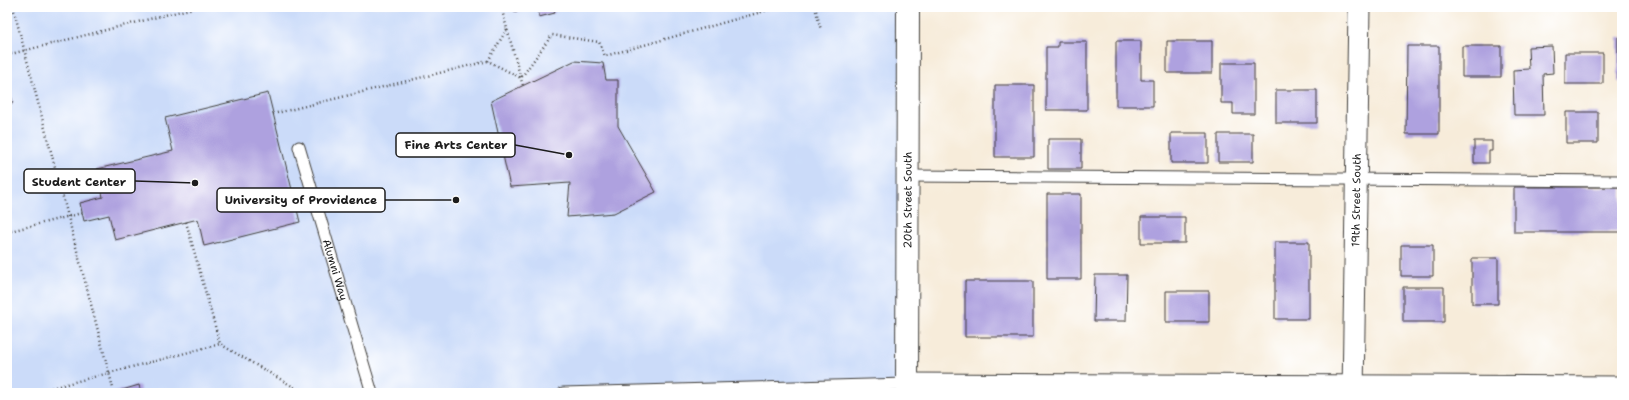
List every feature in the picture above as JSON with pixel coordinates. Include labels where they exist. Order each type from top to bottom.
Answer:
[{"type":"street","name":"20th Street South","points":[[907,389],[908,7]]},
{"type":"street","name":"19th Street South","points":[[1353,389],[1355,179],[1359,7]]},
{"type":"street","points":[[907,389],[1353,389],[1622,387]]},
{"type":"lane","name":"Alumni Way","points":[[299,147],[372,393]]},
{"type":"lane","points":[[907,176],[1622,181]]},
{"type":"lane","points":[[563,393],[907,389]]},
{"type":"path","points":[[13,7],[113,388]]},
{"type":"path","points":[[7,56],[197,7]]},
{"type":"path","points":[[502,7],[523,86]]},
{"type":"path","points":[[521,78],[552,35],[599,42],[605,56],[779,7]]},
{"type":"path","points":[[815,7],[821,30]]},
{"type":"path","points":[[488,61],[507,29]]},
{"type":"path","points":[[273,114],[488,61],[521,78]]},
{"type":"path","points":[[7,232],[82,213]]},
{"type":"path","points":[[186,222],[220,344],[304,393]]},
{"type":"path","points":[[32,393],[220,344]]},
{"type":"shaded area","points":[[7,7],[907,7],[904,393],[7,393]]},
{"type":"building","points":[[514,7],[534,7],[534,8],[515,12]]},
{"type":"building","points":[[538,7],[554,7],[555,13],[539,17]]},
{"type":"building","points":[[1618,37],[1622,37],[1622,82],[1618,82]]},
{"type":"building","points":[[1116,41],[1141,41],[1141,80],[1153,80],[1153,106],[1116,106]]},
{"type":"building","points":[[1167,41],[1212,41],[1212,73],[1167,73]]},
{"type":"building","points":[[1058,42],[1087,42],[1087,110],[1046,110],[1046,47],[1058,47]]},
{"type":"building","points":[[1407,46],[1439,46],[1439,134],[1406,134]]},
{"type":"building","points":[[1462,46],[1501,46],[1501,77],[1462,77]]},
{"type":"building","points":[[1552,46],[1553,73],[1543,74],[1544,115],[1514,115],[1513,70],[1529,69],[1528,47]]},
{"type":"building","points":[[1565,53],[1603,53],[1603,84],[1565,84]]},
{"type":"building","points":[[574,61],[603,63],[606,80],[618,80],[618,126],[656,192],[614,213],[567,217],[570,183],[510,187],[491,101]]},
{"type":"building","points":[[1221,63],[1254,63],[1254,114],[1233,114],[1233,103],[1221,103]]},
{"type":"building","points":[[7,80],[13,103],[7,105]]},
{"type":"building","points":[[995,85],[1034,85],[1034,157],[995,157]]},
{"type":"building","points":[[1276,90],[1317,90],[1317,123],[1276,123]]},
{"type":"building","points":[[268,93],[300,222],[204,246],[198,219],[115,240],[109,215],[84,221],[80,203],[103,197],[97,169],[173,151],[165,118]]},
{"type":"building","points":[[1566,112],[1598,112],[1598,143],[1566,143]]},
{"type":"building","points":[[1171,133],[1208,133],[1208,163],[1171,163]]},
{"type":"building","points":[[1218,134],[1253,134],[1253,162],[1218,162]]},
{"type":"building","points":[[1048,139],[1081,139],[1081,169],[1048,169]]},
{"type":"building","points":[[1474,141],[1492,141],[1492,151],[1489,151],[1489,163],[1474,163]]},
{"type":"building","points":[[1514,187],[1622,187],[1622,232],[1514,232]]},
{"type":"building","points":[[1047,194],[1081,194],[1081,279],[1047,279]]},
{"type":"building","points":[[1141,217],[1185,217],[1185,243],[1141,243]]},
{"type":"building","points":[[1275,242],[1309,242],[1309,319],[1275,319]]},
{"type":"building","points":[[1401,245],[1433,245],[1433,276],[1401,276]]},
{"type":"building","points":[[1472,258],[1498,258],[1498,304],[1472,304]]},
{"type":"building","points":[[1095,275],[1127,275],[1126,321],[1094,321]]},
{"type":"building","points":[[965,281],[1033,281],[1033,337],[965,337]]},
{"type":"building","points":[[1403,287],[1444,287],[1444,322],[1403,322]]},
{"type":"building","points":[[1166,291],[1209,291],[1209,322],[1166,322]]},
{"type":"building","points":[[139,385],[141,393],[112,393]]},
{"type":"place","name":"Fine Arts Center","points":[[569,155]]},
{"type":"place","name":"Student Center","points":[[195,183]]},
{"type":"place","name":"University of Providence","points":[[456,200]]}]
